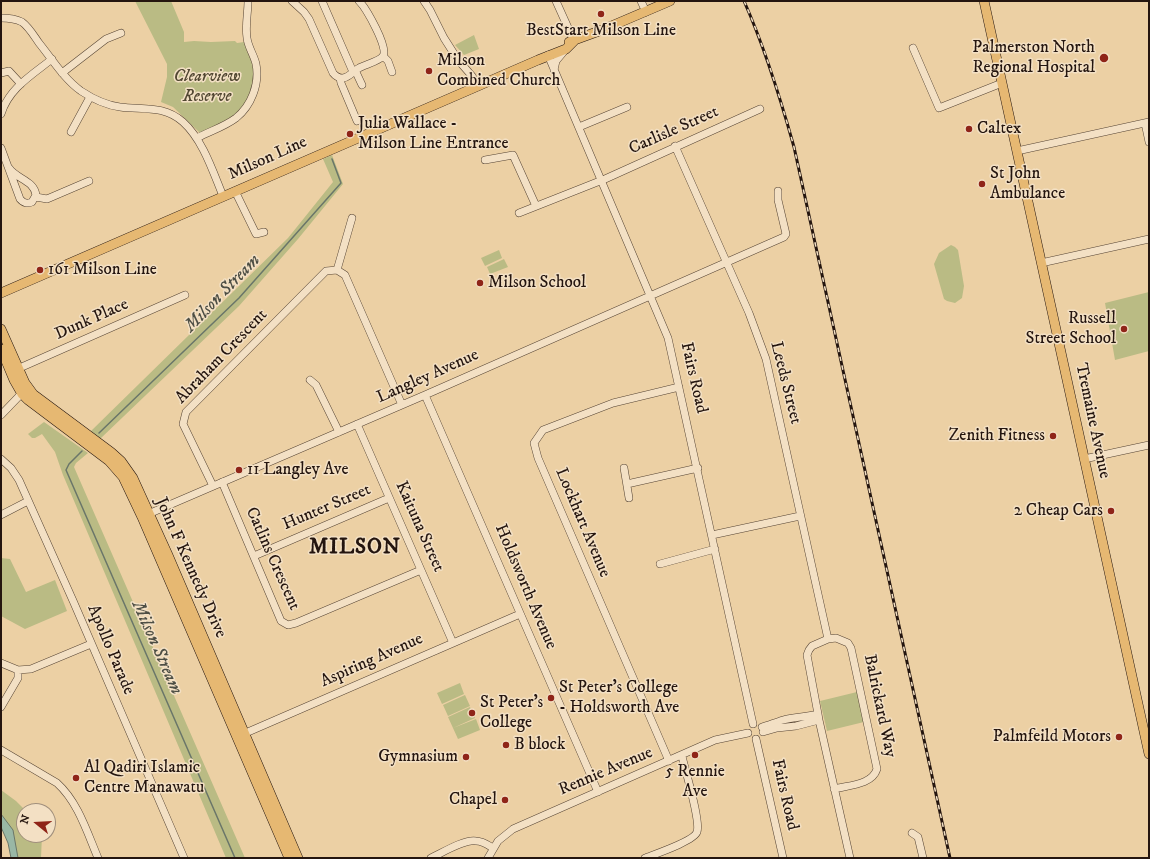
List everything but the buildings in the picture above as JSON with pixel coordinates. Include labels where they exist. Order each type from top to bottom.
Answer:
[{"type":"main road","name":"Milson Line","points":[[548,55],[553,48],[574,41],[670,1]]},
{"type":"main road","name":"Tremaine Avenue","points":[[984,1],[1149,754]]},
{"type":"main road","name":"Milson Line","points":[[1,293],[477,85],[566,49],[574,41]]},
{"type":"main road","name":"John F Kennedy Drive","points":[[1,329],[15,371]]},
{"type":"main road","name":"John F Kennedy Drive","points":[[1,349],[15,371],[28,400],[108,461],[123,477],[145,516],[193,624],[240,735],[289,858]]},
{"type":"main road","name":"John F Kennedy Drive","points":[[240,735],[298,858]]},
{"type":"street","points":[[198,138],[237,117],[246,108],[253,95],[257,71],[246,33],[248,1]]},
{"type":"street","points":[[292,1],[309,19],[332,73],[340,78],[346,77],[354,71],[380,59],[383,56],[385,49],[376,29],[359,1]]},
{"type":"street","points":[[322,1],[354,71],[362,85]]},
{"type":"street","points":[[424,1],[444,38],[477,85]]},
{"type":"street","points":[[428,1],[430,10]]},
{"type":"street","points":[[556,1],[574,41]]},
{"type":"street","points":[[641,1],[649,10]]},
{"type":"street","points":[[1,18],[8,18],[21,22],[30,31],[62,73],[79,90],[90,97],[101,103],[120,107],[160,110],[183,122],[198,138],[223,196]]},
{"type":"street","points":[[62,73],[106,39],[121,33]]},
{"type":"street","points":[[913,48],[939,108],[1002,83]]},
{"type":"street","points":[[554,70],[556,61],[566,49]]},
{"type":"street","name":"Fairs Road","points":[[548,55],[668,338],[698,468],[753,724]]},
{"type":"street","points":[[383,56],[388,61],[392,72]]},
{"type":"street","points":[[1,114],[8,98],[21,84],[52,59]]},
{"type":"street","points":[[1,73],[8,71],[21,84]]},
{"type":"street","points":[[340,78],[357,121]]},
{"type":"street","points":[[71,132],[90,97]]},
{"type":"street","points":[[579,127],[626,107]]},
{"type":"street","name":"Carlisle Street","points":[[519,213],[602,180],[760,109]]},
{"type":"street","points":[[1017,151],[1147,123],[1149,142]]},
{"type":"street","name":"Leeds Street","points":[[675,146],[749,313],[766,359],[828,639]]},
{"type":"street","points":[[1,148],[21,200],[31,203],[36,197],[35,190],[31,185],[13,174],[9,168]]},
{"type":"street","points":[[485,160],[513,155],[536,206]]},
{"type":"street","points":[[36,197],[47,199],[89,181]]},
{"type":"street","points":[[234,191],[256,234],[264,232]]},
{"type":"street","name":"Langley Avenue","points":[[145,516],[784,237],[786,234],[778,200],[778,191]]},
{"type":"street","points":[[352,218],[337,270],[345,275],[402,405]]},
{"type":"street","points":[[1041,263],[1149,239]]},
{"type":"street","name":"Abraham Crescent","points":[[213,486],[183,424],[186,412],[326,271],[337,270]]},
{"type":"street","name":"Dunk Place","points":[[15,371],[185,295]]},
{"type":"street","points":[[310,380],[316,385],[339,432]]},
{"type":"street","name":"Lockhart Avenue","points":[[669,761],[538,458],[534,443],[543,430],[599,408],[612,403],[679,387]]},
{"type":"street","points":[[1,415],[25,391]]},
{"type":"street","name":"Holdsworth Avenue","points":[[425,395],[598,792]]},
{"type":"street","name":"Kaituna Street","points":[[357,424],[453,642]]},
{"type":"street","points":[[1084,460],[1149,445]]},
{"type":"street","name":"Apollo Parade","points":[[1,459],[11,468],[19,480],[184,858]]},
{"type":"street","points":[[624,468],[629,498]]},
{"type":"street","points":[[627,484],[698,468]]},
{"type":"street","name":"Catlins Crescent","points":[[222,482],[281,621],[288,625],[296,623],[421,570]]},
{"type":"street","name":"Hunter Street","points":[[254,556],[389,498]]},
{"type":"street","points":[[1,515],[28,501]]},
{"type":"street","points":[[712,535],[800,516]]},
{"type":"street","points":[[660,564],[715,549]]},
{"type":"street","name":"Aspiring Avenue","points":[[240,735],[520,614]]},
{"type":"street","name":"Balrickard Way","points":[[828,639],[836,638],[845,641],[851,648],[877,769],[873,777],[867,781],[834,789]]},
{"type":"street","points":[[828,639],[812,646],[807,655],[818,717],[850,858]]},
{"type":"street","points":[[1,663],[11,669],[30,669],[91,644]]},
{"type":"street","points":[[1,707],[18,678],[18,670]]},
{"type":"street","points":[[762,730],[782,720],[796,717],[818,717]]},
{"type":"street","points":[[753,724],[757,724],[762,730],[761,737],[751,737],[748,733],[749,726],[753,724]]},
{"type":"street","name":"Rennie Avenue","points":[[488,858],[498,841],[513,829],[682,756],[715,740],[748,733]]},
{"type":"street","name":"Fairs Road","points":[[756,738],[783,858]]},
{"type":"street","points":[[1,750],[57,783],[64,790],[71,799],[98,858]]},
{"type":"street","points":[[645,858],[683,843],[694,836],[697,832],[697,819],[682,756]]},
{"type":"street","points":[[912,833],[918,837],[923,858]]},
{"type":"street","points":[[431,858],[474,840],[485,843],[494,848]]},
{"type":"green space","name":"Clearview Reserve","points":[[135,1],[171,1],[184,32],[184,42],[244,42],[252,63],[253,78],[250,94],[237,113],[220,124],[200,133],[173,107],[161,102],[167,77],[167,64]]},
{"type":"green space","points":[[474,35],[479,49],[464,55],[455,45]]},
{"type":"green space","points":[[332,155],[343,184],[298,239],[239,306],[100,439],[91,431],[288,238],[333,182],[323,159]]},
{"type":"green space","points":[[951,245],[958,250],[964,286],[962,298],[955,303],[944,299],[934,264],[939,253]]},
{"type":"green space","points":[[499,250],[502,258],[485,266],[481,258]]},
{"type":"green space","points":[[504,259],[508,267],[490,274],[487,267]]},
{"type":"green space","points":[[1149,292],[1149,351],[1115,360],[1105,303]]},
{"type":"green space","points":[[44,422],[88,453],[76,463],[74,467],[245,858],[226,858],[63,475],[55,452],[42,434],[32,438],[28,434]]},
{"type":"green space","points":[[1,558],[10,559],[26,592],[55,580],[67,611],[25,629],[1,616]]},
{"type":"green space","points":[[460,683],[464,694],[442,704],[437,693]]},
{"type":"green space","points":[[857,692],[864,722],[827,731],[820,701]]},
{"type":"green space","points":[[465,695],[470,706],[448,716],[443,705]]},
{"type":"green space","points":[[470,707],[475,718],[453,728],[448,717]]},
{"type":"green space","points":[[476,719],[480,730],[458,739],[453,728]]},
{"type":"green space","points":[[1,790],[18,803],[16,803],[16,843],[42,843],[41,858],[15,858],[1,816]]},
{"type":"shaded area","points":[[1,814],[13,830],[18,858],[11,858],[8,843],[1,827]]},
{"type":"waterway","name":"Milson Stream","points":[[99,433],[239,298],[341,183],[332,159]]},
{"type":"waterway","name":"Milson Stream","points":[[82,451],[69,464],[66,470],[235,858]]},
{"type":"railway","points":[[744,1],[772,73],[794,147],[950,858]]},
{"type":"place","name":"BestStart Milson Line","points":[[601,14]]},
{"type":"place","name":"Palmerston North Regional Hospital","points":[[1104,58]]},
{"type":"place","name":"Milson Combined Church","points":[[429,71]]},
{"type":"place","name":"Caltex","points":[[969,129]]},
{"type":"place","name":"Julia Wallace - Milson Line Entrance","points":[[350,134]]},
{"type":"place","name":"St John Ambulance","points":[[982,184]]},
{"type":"place","name":"161 Milson Line","points":[[40,270]]},
{"type":"place","name":"Milson School","points":[[480,283]]},
{"type":"place","name":"Russell Street School","points":[[1124,329]]},
{"type":"place","name":"Zenith Fitness","points":[[1053,436]]},
{"type":"place","name":"11 Langley Ave","points":[[239,470]]},
{"type":"place","name":"2 Cheap Cars","points":[[1111,511]]},
{"type":"place","name":"St Peter’s College - Holdsworth Ave","points":[[551,698]]},
{"type":"place","name":"St Peter's College","points":[[472,713]]},
{"type":"place","name":"Palmfeild Motors","points":[[1119,737]]},
{"type":"place","name":"B block","points":[[506,745]]},
{"type":"place","name":"5 Rennie Ave","points":[[695,755]]},
{"type":"place","name":"Gymnasium","points":[[466,757]]},
{"type":"place","name":"Al Qadiri Islamic Centre Manawatu","points":[[76,778]]},
{"type":"place","name":"Chapel","points":[[505,800]]},
{"type":"district","name":"MILSON","points":[[355,549]]}]
